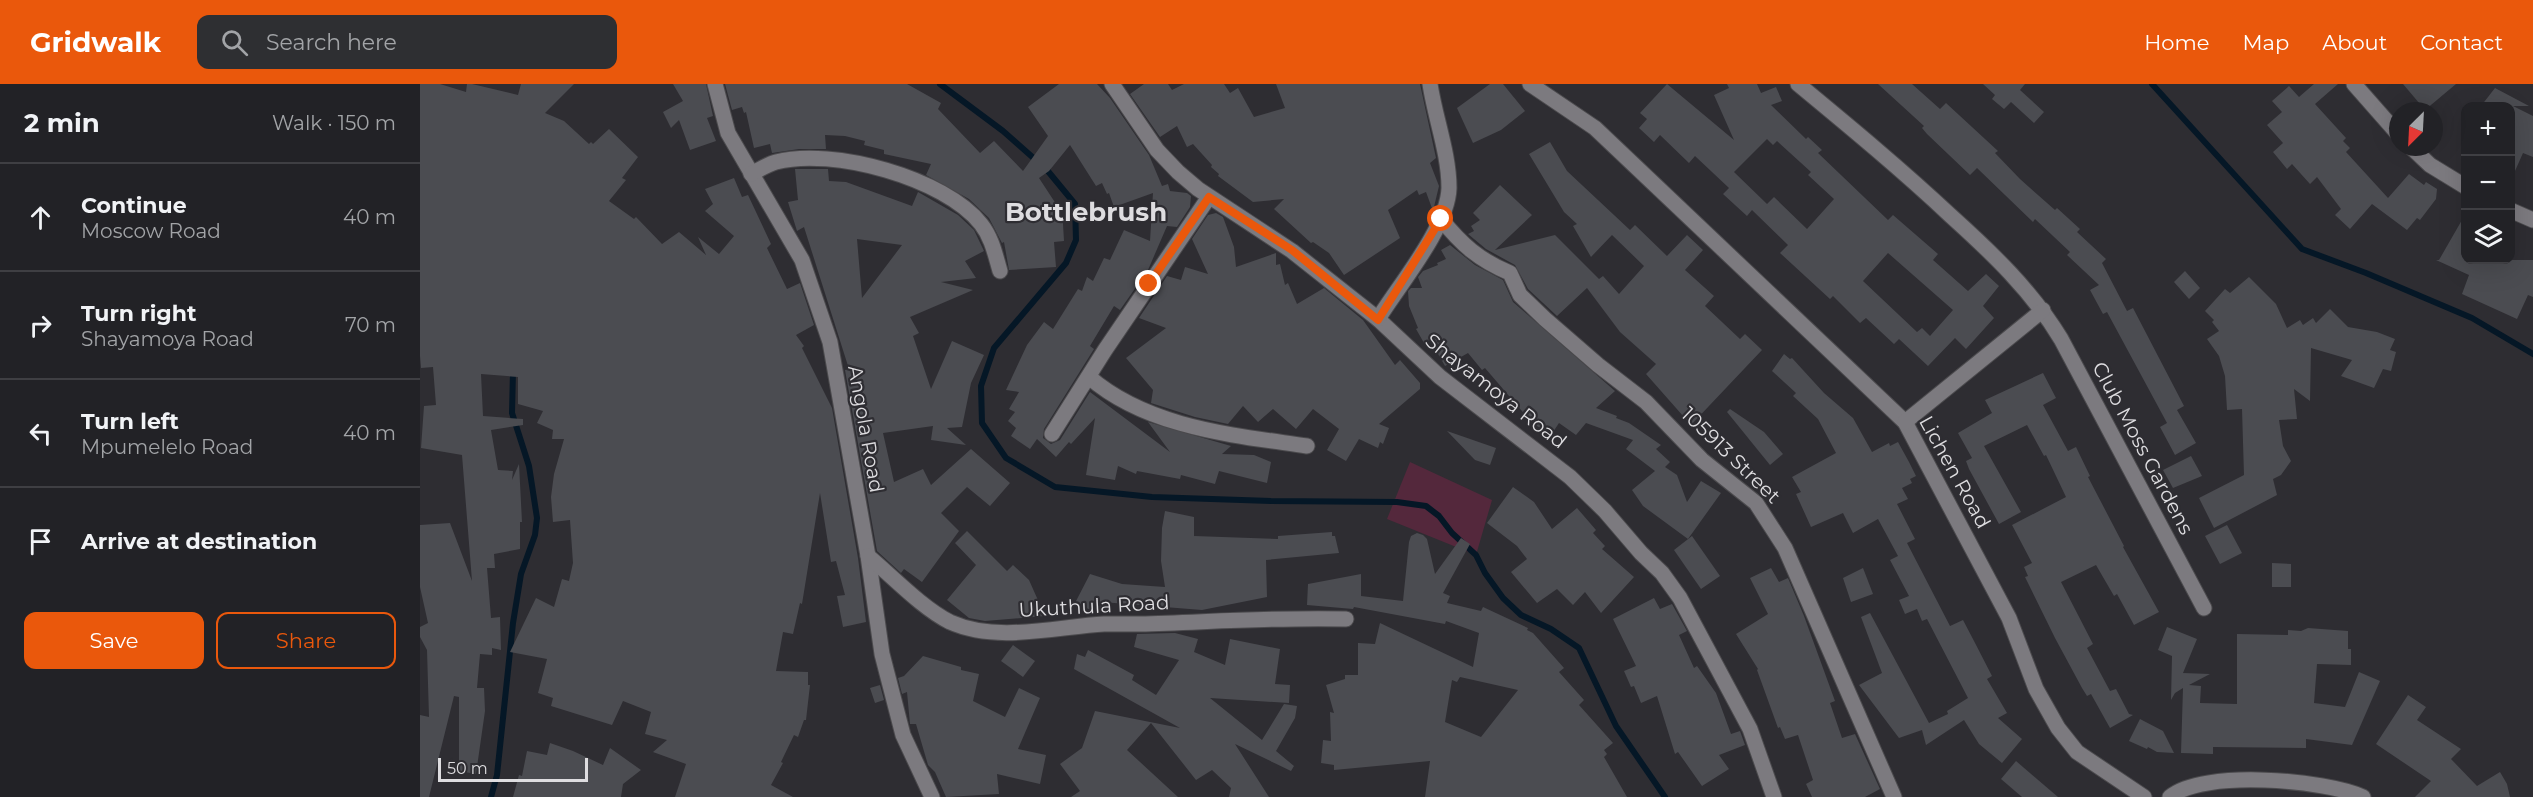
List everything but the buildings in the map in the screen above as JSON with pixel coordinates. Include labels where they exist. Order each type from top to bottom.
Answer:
[{"type":"street","name":"Angola Road","points":[[715,84],[728,133],[802,260],[821,311],[830,342],[868,556],[882,654],[903,735],[932,797]]},
{"type":"street","name":"Shayamoya Road","points":[[1112,84],[1157,150],[1178,172],[1209,197],[1292,250],[1378,320],[1440,377],[1570,477],[1662,573],[1684,605],[1722,681],[1750,729],[1774,797]]},
{"type":"street","points":[[1378,320],[1447,206],[1449,188],[1430,84]]},
{"type":"street","name":"Club Moss Gardens","points":[[1798,84],[1907,175],[1957,221],[2022,285],[2043,310],[2061,339],[2204,608]]},
{"type":"street","points":[[2354,84],[2389,124]]},
{"type":"street","name":"Lichen Road","points":[[1534,85],[1595,128],[1735,258],[1905,422],[2009,618],[2036,689],[2058,728],[2077,752],[2144,797]]},
{"type":"street","points":[[2420,156],[2430,165],[2461,184]]},
{"type":"street","points":[[751,174],[775,162],[802,158],[832,158],[865,164],[907,177],[952,200],[980,222],[992,240],[1000,271]]},
{"type":"street","points":[[1052,434],[1105,350],[1209,197]]},
{"type":"street","points":[[2515,212],[2533,220]]},
{"type":"street","name":"105913 Street","points":[[1441,219],[1462,243],[1486,263],[1510,273],[1520,295],[1545,319],[1598,365],[1646,402],[1702,460],[1756,503],[1785,548],[1894,797]]},
{"type":"street","points":[[1905,422],[2043,310]]},
{"type":"street","points":[[1089,377],[1112,395],[1132,405],[1184,424],[1229,434],[1307,446]]},
{"type":"street","name":"Ukuthula Road","points":[[868,556],[936,613],[973,630],[998,632],[1105,624],[1280,618],[1346,619]]},
{"type":"street","points":[[2170,797],[2199,784],[2227,780],[2319,784],[2349,790],[2363,797]]},
{"type":"shaded area","points":[[1410,462],[1492,500],[1476,555],[1387,519]]},
{"type":"waterway","points":[[940,84],[1003,131],[1047,170],[1075,204],[1076,240],[1066,263],[994,348],[981,386],[982,423],[1006,458],[1055,487],[1152,497],[1397,502],[1426,506],[1439,516],[1452,533],[1476,555],[1485,573],[1503,598],[1521,615],[1551,629],[1579,648],[1616,726],[1665,797]]},
{"type":"waterway","points":[[2152,84],[2302,249],[2366,273],[2472,318],[2533,354]]},
{"type":"waterway","points":[[491,797],[497,775],[513,623],[521,574],[535,535],[537,518],[529,466],[512,413],[513,371]]},
{"type":"district","name":"Bottlebrush","points":[[1086,212]]},
{"type":"route","points":[[1149,284],[1209,197],[1292,250],[1378,320],[1441,219]]}]
